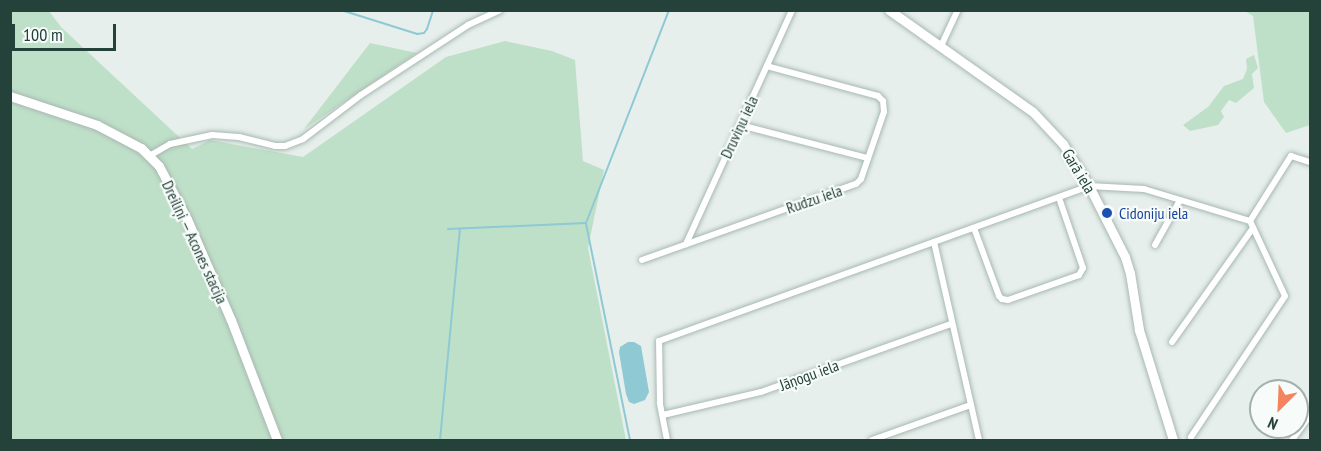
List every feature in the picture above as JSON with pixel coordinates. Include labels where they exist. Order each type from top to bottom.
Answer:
[{"type":"street","points":[[151,155],[170,144],[212,135],[239,137],[275,146],[285,146],[303,140],[361,95],[468,26],[500,10]]},
{"type":"street","name":"Druviņu iela","points":[[686,244],[792,10]]},
{"type":"street","name":"Garā iela","points":[[889,10],[990,80],[1048,126],[1089,186],[1128,265],[1139,330],[1173,441]]},
{"type":"street","points":[[941,46],[958,10]]},
{"type":"street","name":"Rudzu iela","points":[[642,260],[856,184],[861,179],[884,112],[883,101],[878,96],[767,66]]},
{"type":"street","name":"Dreiliņi — Acones stacija","points":[[10,96],[97,125],[125,138],[151,155],[167,179],[187,219],[248,362],[277,441]]},
{"type":"street","points":[[740,125],[868,158]]},
{"type":"street","points":[[1250,221],[1291,156],[1311,162]]},
{"type":"street","points":[[668,441],[663,415],[659,341],[1089,186],[1144,189],[1250,221]]},
{"type":"street","points":[[974,228],[999,296],[1008,300],[1078,275],[1083,268],[1059,198]]},
{"type":"street","points":[[1155,245],[1180,200]]},
{"type":"street","points":[[1191,437],[1286,296],[1250,221]]},
{"type":"street","points":[[1172,342],[1253,228]]},
{"type":"street","points":[[934,242],[979,441]]},
{"type":"street","name":"Jāņogu iela","points":[[663,415],[761,392],[951,324]]},
{"type":"street","points":[[872,441],[971,405]]},
{"type":"street","points":[[1292,441],[1311,415]]},
{"type":"green space","points":[[10,11],[49,11],[61,27],[192,149],[210,140],[303,157],[446,57],[505,41],[552,51],[575,60],[583,161],[604,170],[588,248],[626,440],[11,440]]},
{"type":"green space","points":[[1245,11],[1310,11],[1310,125],[1286,133],[1264,102],[1253,16]]},
{"type":"green space","points":[[370,43],[417,53],[304,129]]},
{"type":"green space","points":[[1254,55],[1258,68],[1252,74],[1254,88],[1236,103],[1229,100],[1221,111],[1224,117],[1218,125],[1190,131],[1183,125],[1208,107],[1224,86],[1243,79],[1247,69],[1246,59]]},
{"type":"water","points":[[628,342],[641,346],[649,392],[645,400],[634,404],[629,402],[626,394],[619,352],[620,347]]},
{"type":"waterway","points":[[341,10],[417,34],[424,33],[427,29],[433,10]]},
{"type":"waterway","points":[[630,440],[586,223],[669,10]]},
{"type":"waterway","points":[[448,229],[586,223]]},
{"type":"waterway","points":[[440,440],[460,229]]},
{"type":"place","name":"Cidoniju iela","points":[[1107,213]]}]
